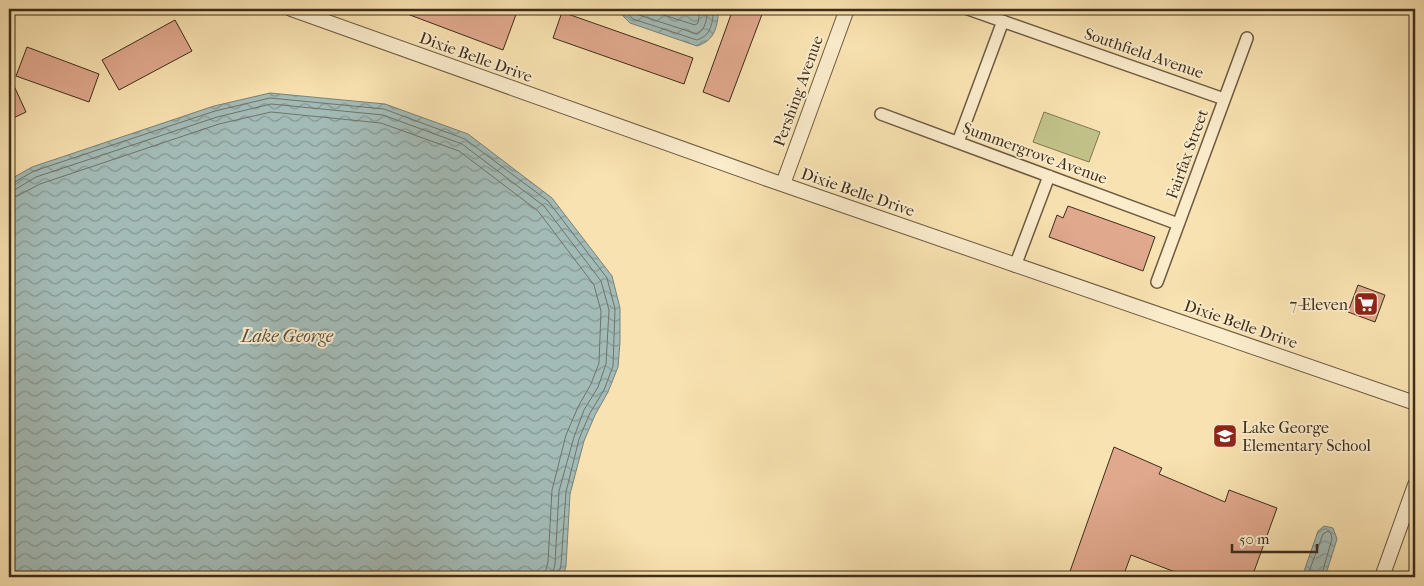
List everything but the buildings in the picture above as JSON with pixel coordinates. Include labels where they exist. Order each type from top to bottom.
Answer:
[{"type":"street","name":"Dixie Belle Drive","points":[[291,9],[1015,266],[1415,403]]},
{"type":"street","name":"Pershing Avenue","points":[[783,184],[847,9]]},
{"type":"street","name":"Southfield Avenue","points":[[968,9],[1224,98]]},
{"type":"street","points":[[958,142],[1003,21]]},
{"type":"street","name":"Fairfax Street","points":[[1157,282],[1247,38]]},
{"type":"street","name":"Summergrove Avenue","points":[[881,114],[1178,224]]},
{"type":"street","points":[[1015,266],[1049,176]]},
{"type":"street","points":[[1382,577],[1415,485]]},
{"type":"green space","points":[[1044,112],[1100,132],[1089,162],[1033,142]]},
{"type":"water","points":[[618,9],[719,9],[716,27],[712,36],[697,46],[630,23]]},
{"type":"water","name":"Lake George","points":[[270,93],[385,104],[468,134],[552,198],[612,276],[620,308],[618,367],[584,441],[570,494],[566,566],[563,577],[9,577],[9,180],[32,167],[214,106]]},
{"type":"water","points":[[1324,526],[1333,528],[1337,539],[1325,577],[1302,577],[1318,531]]},
{"type":"place","name":"7-Eleven","points":[[1366,304]]},
{"type":"place","name":"Lake George Elementary School","points":[[1225,436]]}]
